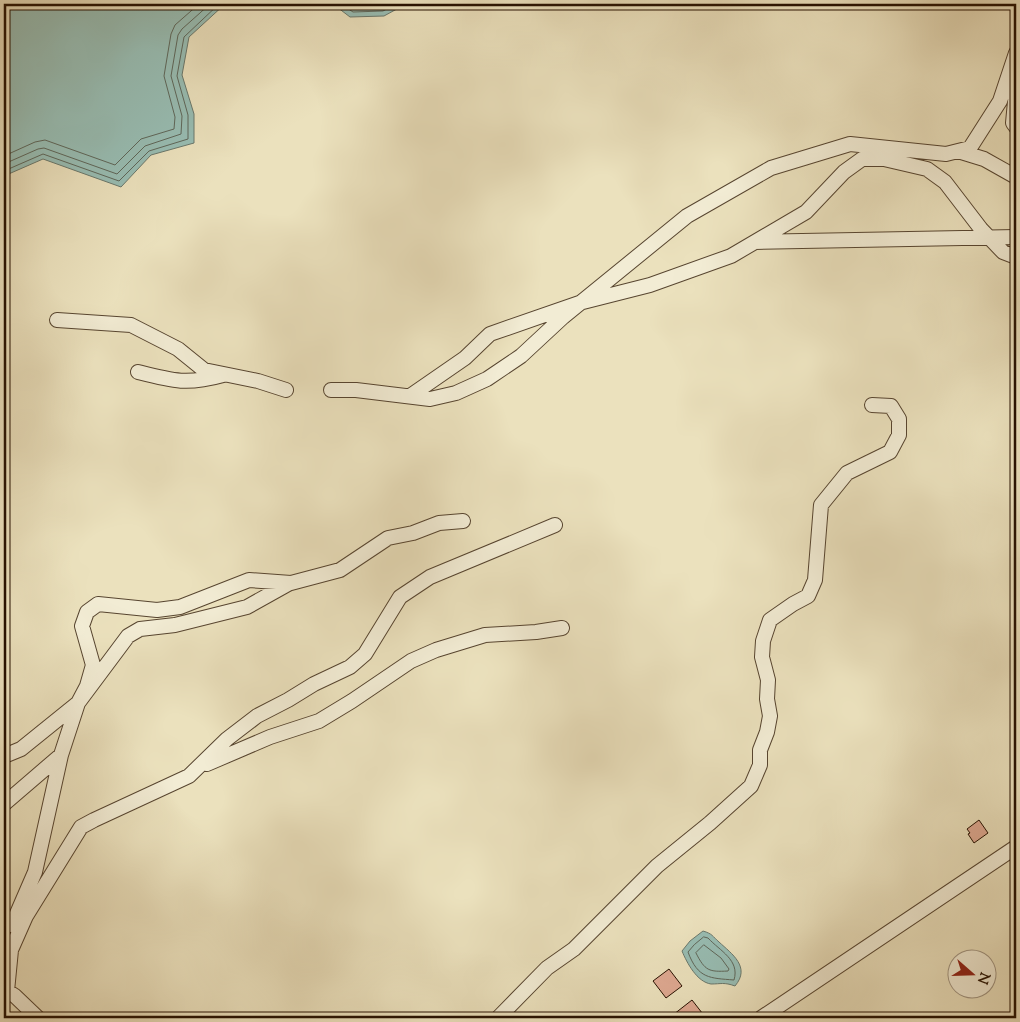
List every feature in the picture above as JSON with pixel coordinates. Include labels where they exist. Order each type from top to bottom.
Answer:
[{"type":"lane","points":[[410,396],[464,358],[490,334],[579,303],[659,282],[731,256],[806,212],[864,153],[946,154],[970,148],[1000,101],[1016,53]]},
{"type":"lane","points":[[1016,91],[1014,123],[1016,127]]},
{"type":"lane","points":[[331,390],[356,390],[430,399],[456,393],[487,379],[521,356],[579,303],[687,216],[771,168],[850,144],[864,153],[927,169],[945,182],[1003,252],[1016,257]]},
{"type":"lane","points":[[958,151],[984,159],[1016,177]]},
{"type":"lane","points":[[754,242],[1016,238]]},
{"type":"lane","points":[[57,320],[131,325],[178,348],[204,370],[258,381],[286,390]]},
{"type":"lane","points":[[138,372],[175,382],[202,381],[226,374]]},
{"type":"lane","points":[[498,1018],[547,968],[574,949],[657,866],[710,824],[751,786],[760,765],[760,750],[767,732],[770,716],[767,699],[768,680],[762,657],[763,641],[770,620],[792,604],[808,596],[815,580],[821,505],[847,473],[890,452],[900,435],[899,419],[891,406],[872,405]]},
{"type":"lane","points":[[4,756],[21,749],[78,702],[128,636],[140,629],[175,626],[247,607],[291,583],[340,570],[388,538],[413,533],[439,523],[463,521]]},
{"type":"lane","points":[[11,950],[26,916],[81,827],[189,776],[227,739],[258,716],[314,684],[350,668],[365,654],[400,596],[430,577],[555,525]]},
{"type":"lane","points":[[38,1018],[6,990],[12,925],[36,872],[61,755],[78,702],[87,686],[93,665],[82,626],[87,612],[98,604],[156,610],[180,607],[248,580],[291,583]]},
{"type":"lane","points":[[199,768],[270,737],[319,721],[411,661],[436,650],[484,635],[536,632],[562,628]]},
{"type":"lane","points":[[4,804],[61,755]]},
{"type":"lane","points":[[761,1018],[1016,847]]},
{"type":"water","points":[[4,4],[225,4],[189,37],[182,75],[194,114],[194,143],[151,155],[121,187],[43,159],[4,176]]},
{"type":"water","points":[[333,4],[406,4],[384,16],[350,17]]},
{"type":"water","points":[[703,931],[712,935],[738,961],[741,973],[735,986],[706,983],[697,976],[690,966],[682,951],[690,941]]},
{"type":"building","points":[[979,820],[988,833],[974,843],[967,829]]},
{"type":"building","points":[[669,969],[682,986],[666,998],[653,981]]},
{"type":"building","points":[[692,1000],[706,1018],[669,1018]]}]
